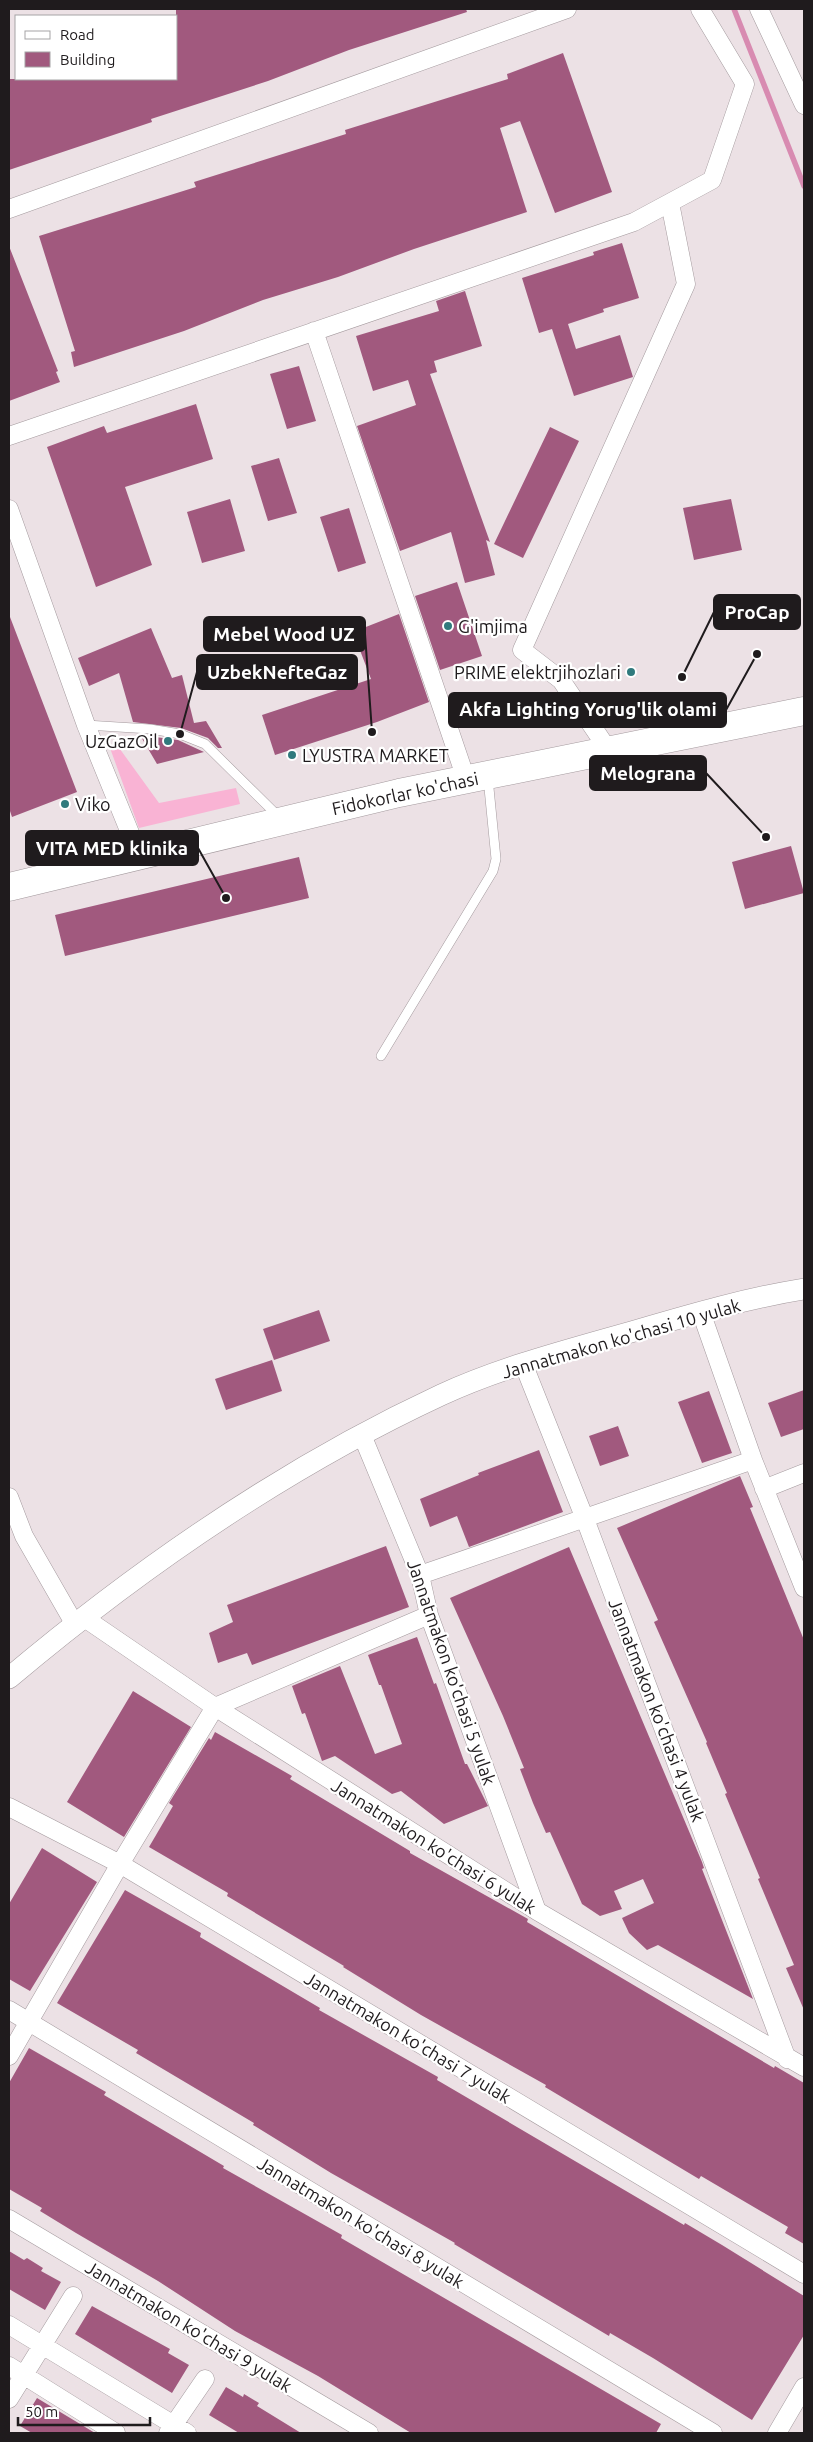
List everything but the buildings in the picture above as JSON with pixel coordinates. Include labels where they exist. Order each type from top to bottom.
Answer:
[{"type":"main road","name":"Fidokorlar ko'chasi","points":[[9,887],[283,821],[477,777],[804,711]]},
{"type":"street","points":[[9,209],[567,9]]},
{"type":"street","points":[[9,436],[634,222],[712,180],[745,84],[700,9]]},
{"type":"street","points":[[759,9],[804,105]]},
{"type":"street","points":[[608,751],[562,680],[522,650],[686,284],[670,203]]},
{"type":"street","points":[[314,332],[477,777]]},
{"type":"street","points":[[9,509],[86,725],[139,856]]},
{"type":"street","name":"Jannatmakon ko'chasi 10 yulak","points":[[9,1678],[79,1620],[216,1520],[362,1435],[443,1395],[523,1363],[701,1312],[804,1289]]},
{"type":"street","points":[[701,1312],[753,1460],[804,1588]]},
{"type":"street","name":"Jannatmakon ko'chasi 4 yulak","points":[[523,1363],[586,1519],[787,2059]]},
{"type":"street","name":"Jannatmakon ko'chasi 5 yulak","points":[[362,1435],[420,1575],[429,1615],[537,1911]]},
{"type":"street","points":[[420,1575],[753,1460]]},
{"type":"street","points":[[764,1489],[804,1474]]},
{"type":"street","points":[[9,1497],[24,1536],[79,1620]]},
{"type":"street","points":[[9,2056],[120,1864],[215,1707],[429,1615]]},
{"type":"street","name":"Jannatmakon ko'chasi 6 yulak","points":[[79,1620],[537,1911],[804,2068]]},
{"type":"street","name":"Jannatmakon ko'chasi 7 yulak","points":[[9,1808],[120,1864],[804,2274]]},
{"type":"street","name":"Jannatmakon ko'chasi 8 yulak","points":[[9,2010],[713,2433]]},
{"type":"street","name":"Jannatmakon ko'chasi 9 yulak","points":[[9,2219],[369,2433]]},
{"type":"street","points":[[9,2399],[16,2371],[43,2346],[74,2296]]},
{"type":"street","points":[[9,2325],[176,2431],[205,2379]]},
{"type":"street","points":[[16,2371],[116,2433]]},
{"type":"street","points":[[777,2433],[804,2387]]},
{"type":"lane","points":[[86,725],[150,729],[180,734],[205,744],[283,821]]},
{"type":"lane","points":[[381,1056],[493,871],[496,859],[477,777]]},
{"type":"shaded area","points":[[117,745],[159,803],[236,788],[240,804],[139,828],[110,748]]},
{"type":"waterway","points":[[734,9],[804,186]]},
{"type":"place","name":"G'imjima","points":[[448,626]]},
{"type":"place","name":"Akfa Lighting Yorug'lik olami","points":[[757,654]]},
{"type":"place","name":"PRIME elektrjihozlari","points":[[631,672]]},
{"type":"place","name":"ProCap","points":[[682,677]]},
{"type":"place","name":"Mebel Wood UZ","points":[[372,732]]},
{"type":"place","name":"UzbekNefteGaz","points":[[180,734]]},
{"type":"place","name":"UzGazOil","points":[[168,741]]},
{"type":"place","name":"LYUSTRA MARKET","points":[[292,755]]},
{"type":"place","name":"Viko","points":[[65,804]]},
{"type":"place","name":"Melograna","points":[[766,837]]},
{"type":"place","name":"VITA MED klinika","points":[[226,898]]}]
